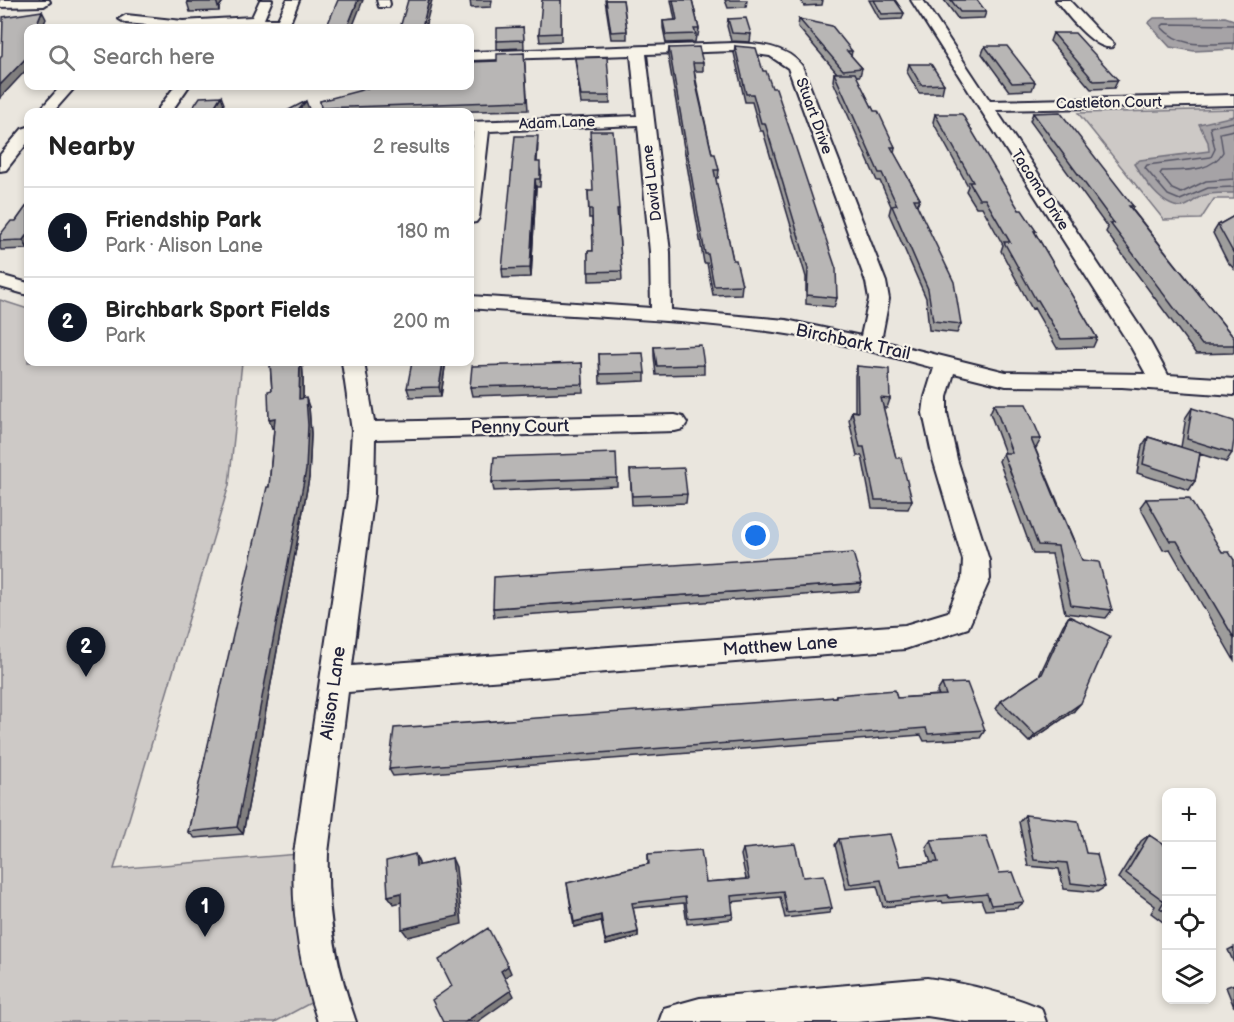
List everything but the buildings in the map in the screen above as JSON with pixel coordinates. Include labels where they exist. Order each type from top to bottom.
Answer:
[{"type":"street","points":[[257,21],[266,0]]},
{"type":"street","points":[[202,24],[257,21],[257,23],[283,23],[293,0]]},
{"type":"street","name":"Tacoma Drive","points":[[917,0],[1142,347],[1161,382]]},
{"type":"street","points":[[1062,0],[1093,34],[1107,44]]},
{"type":"street","points":[[0,3],[44,2]]},
{"type":"street","points":[[121,24],[135,6]]},
{"type":"street","name":"Stuart Drive","points":[[474,56],[746,47],[776,53],[795,66],[876,282],[879,299],[870,345]]},
{"type":"street","name":"David Lane","points":[[638,50],[660,252],[661,315]]},
{"type":"street","points":[[49,108],[65,90]]},
{"type":"street","points":[[166,108],[179,90]]},
{"type":"street","name":"Castleton Court","points":[[985,106],[1234,100]]},
{"type":"street","name":"Adam Lane","points":[[476,127],[645,120]]},
{"type":"street","points":[[474,157],[476,127]]},
{"type":"street","points":[[0,166],[24,137]]},
{"type":"street","points":[[0,281],[24,288]]},
{"type":"street","name":"Birchbark Trail","points":[[474,302],[661,315],[786,327],[870,345],[989,376],[1023,381],[1122,380],[1234,387]]},
{"type":"street","name":"Matthew Lane","points":[[335,680],[905,637],[958,620],[976,579],[976,560],[945,459],[935,413],[936,397],[946,364]]},
{"type":"street","name":"Alison Lane","points":[[337,1022],[322,980],[309,893],[311,853],[361,494],[364,431],[354,366]]},
{"type":"street","name":"Penny Court","points":[[364,431],[675,423]]},
{"type":"street","points":[[678,1022],[700,1017],[927,997],[954,999],[1028,1022]]},
{"type":"shaded area","points":[[1234,109],[1234,199],[1214,199],[1201,219],[1164,220],[1078,113]]},
{"type":"shaded area","points":[[0,300],[24,308],[24,366],[242,366],[229,485],[114,869],[311,853],[327,994],[275,1022],[0,1022]]},
{"type":"water","points":[[1225,17],[1234,20],[1234,49],[1194,51],[1170,47],[1148,23],[1154,18]]},
{"type":"water","points":[[1234,116],[1234,193],[1210,194],[1199,197],[1184,207],[1174,206],[1153,191],[1134,164],[1140,160],[1209,151],[1208,142],[1199,124]]},
{"type":"place","name":"Birchbark Sport Fields","points":[[86,677]]},
{"type":"place","name":"Friendship Park","points":[[205,937]]}]
